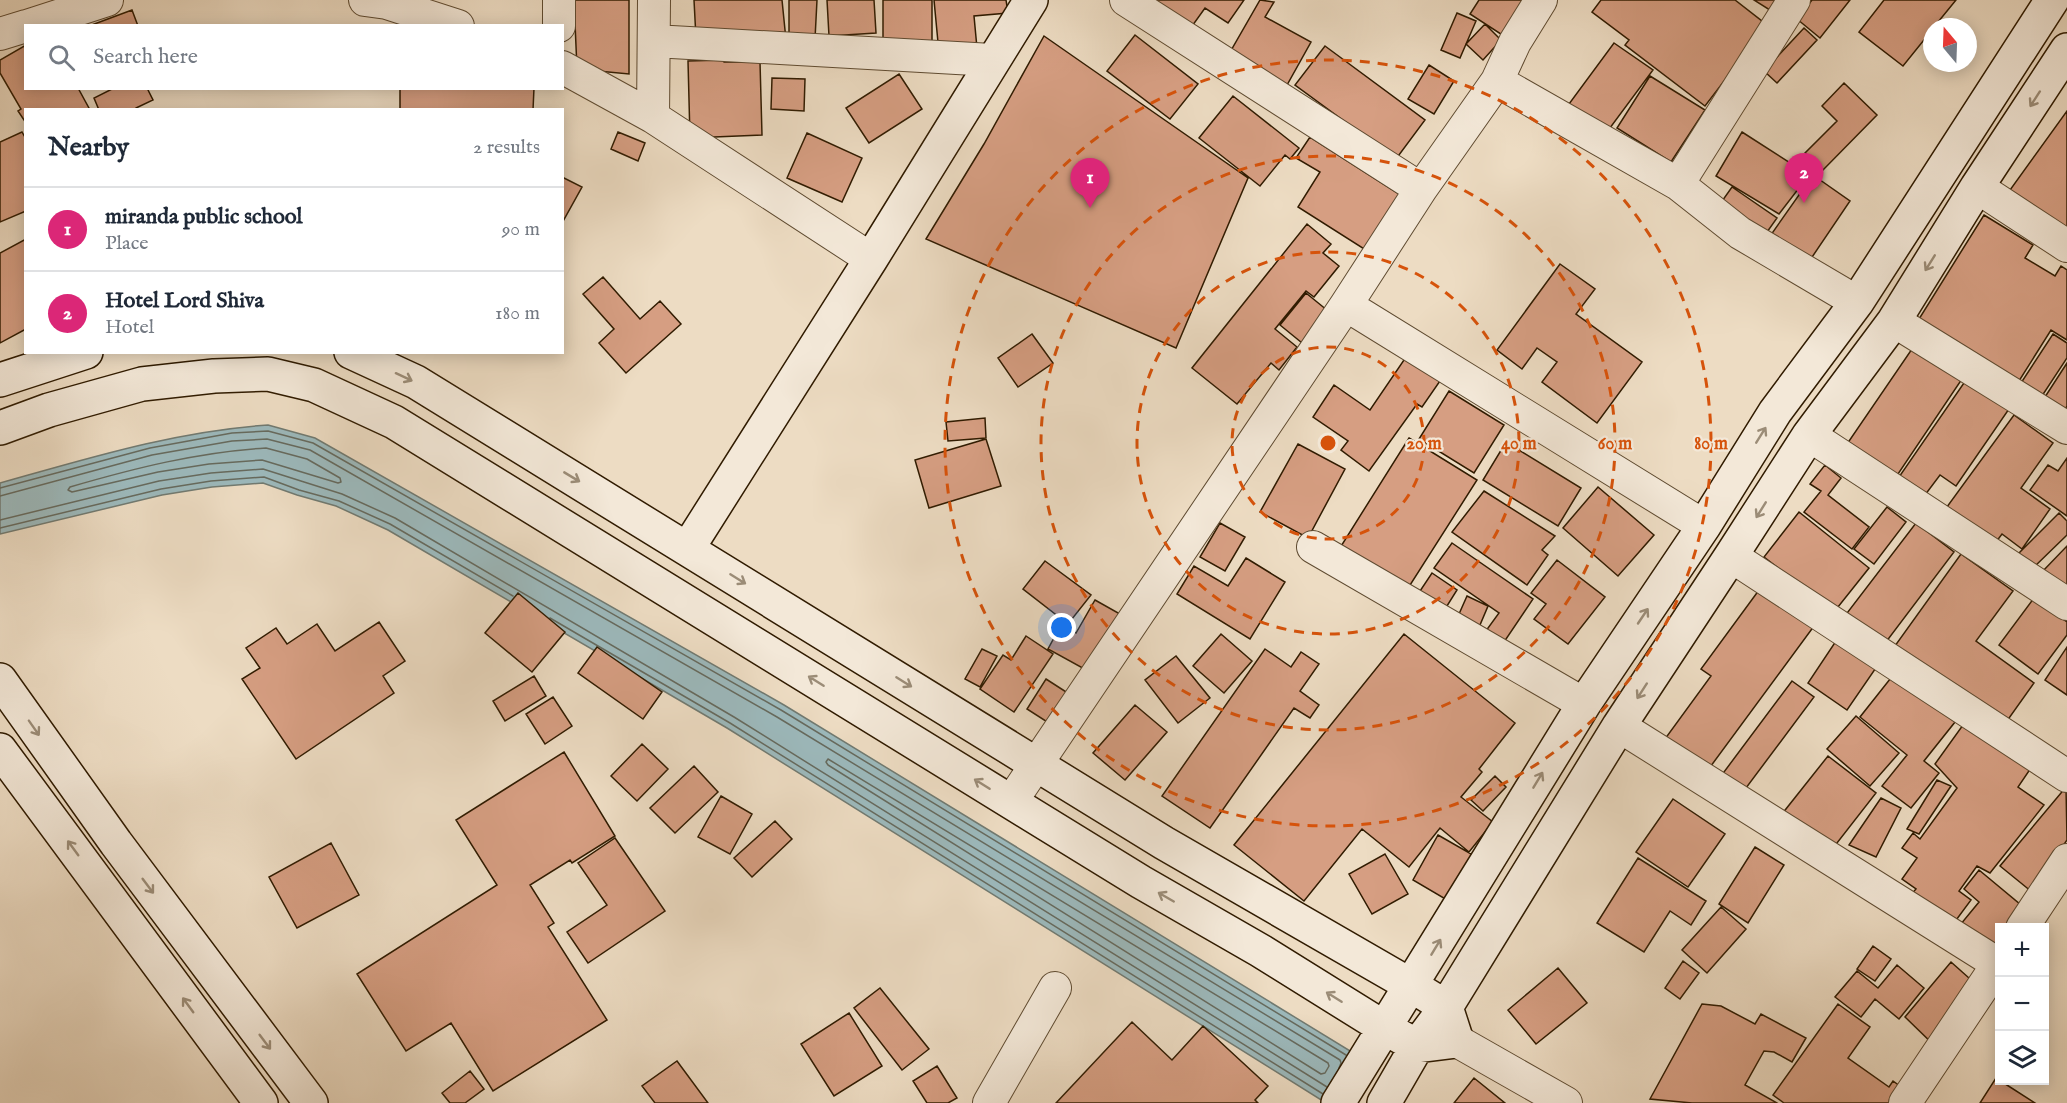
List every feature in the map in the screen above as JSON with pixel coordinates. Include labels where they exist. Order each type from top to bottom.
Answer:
[{"type":"street","points":[[30,24],[62,7],[107,0]]},
{"type":"street","points":[[365,0],[387,3],[452,24]]},
{"type":"street","points":[[463,0],[463,24]]},
{"type":"street","points":[[559,0],[559,24]]},
{"type":"street","points":[[654,0],[654,117]]},
{"type":"street","points":[[688,548],[1031,0]]},
{"type":"street","points":[[1126,0],[1421,189]]},
{"type":"street","points":[[1011,802],[1346,305],[1421,189],[1497,81],[1515,42],[1541,0]]},
{"type":"street","points":[[1678,184],[1794,0]]},
{"type":"street","points":[[1338,1103],[1584,705],[1704,526],[1775,412],[1857,302],[2052,0]]},
{"type":"street","points":[[0,34],[24,27]]},
{"type":"street","points":[[654,41],[992,60]]},
{"type":"street","points":[[1384,1103],[1418,1046],[1446,1007],[1619,726],[1809,435],[1894,321],[1977,187],[2067,50]]},
{"type":"street","points":[[564,68],[654,117],[871,259]]},
{"type":"street","points":[[1497,81],[1678,184],[1740,233],[1857,302]]},
{"type":"street","points":[[1977,187],[2067,246]]},
{"type":"street","points":[[1346,305],[1704,526]]},
{"type":"street","points":[[1894,321],[2067,428]]},
{"type":"street","points":[[0,380],[80,354]]},
{"type":"street","points":[[355,354],[416,382],[1164,843],[1446,1007],[1457,1041]]},
{"type":"street","points":[[0,428],[49,410],[142,384],[213,376],[268,374],[314,385],[394,422],[1141,882],[1261,951],[1383,1028],[1418,1046],[1457,1041],[1566,1103]]},
{"type":"street","points":[[1809,435],[2067,604]]},
{"type":"street","points":[[1313,547],[1584,705]]},
{"type":"street","points":[[1731,556],[2067,776]]},
{"type":"street","points":[[0,680],[116,843],[311,1103]]},
{"type":"street","points":[[1619,726],[1995,960]]},
{"type":"street","points":[[0,750],[261,1103]]},
{"type":"street","points":[[2025,923],[2067,860]]},
{"type":"street","points":[[1914,1100],[1995,968]]},
{"type":"street","points":[[989,1103],[1055,988]]},
{"type":"water","points":[[268,425],[315,438],[784,705],[1360,1057],[1326,1103],[727,728],[388,530],[336,506],[263,483],[212,487],[162,495],[0,534],[0,483],[166,439]]},
{"type":"building","points":[[574,0],[629,0],[629,74],[577,69]]},
{"type":"building","points":[[694,0],[782,0],[786,40],[696,38]]},
{"type":"building","points":[[789,0],[817,0],[815,39],[789,38]]},
{"type":"building","points":[[827,0],[874,0],[876,33],[829,36]]},
{"type":"building","points":[[883,0],[932,0],[932,44],[883,44]]},
{"type":"building","points":[[934,0],[1006,0],[1008,13],[974,16],[977,48],[939,53]]},
{"type":"building","points":[[1146,0],[1244,0],[1228,23],[1205,8],[1190,29]]},
{"type":"building","points":[[1260,0],[1274,2],[1265,17],[1311,42],[1287,85],[1229,54]]},
{"type":"building","points":[[1479,0],[1536,0],[1510,40],[1470,14]]},
{"type":"building","points":[[1601,0],[1735,0],[1767,25],[1705,106],[1625,45],[1629,40],[1592,12]]},
{"type":"building","points":[[1754,0],[1781,0],[1773,12]]},
{"type":"building","points":[[1812,0],[1850,0],[1820,38],[1797,19]]},
{"type":"building","points":[[1884,0],[1956,0],[1941,18],[1923,18],[1923,41],[1903,66],[1859,32]]},
{"type":"building","points":[[132,10],[137,24],[94,24]]},
{"type":"building","points":[[1457,13],[1476,21],[1460,58],[1441,50]]},
{"type":"building","points":[[1485,24],[1501,40],[1483,60],[1466,44]]},
{"type":"building","points":[[1804,28],[1817,40],[1777,83],[1764,71]]},
{"type":"building","points":[[1135,35],[1198,84],[1170,119],[1107,71]]},
{"type":"building","points":[[1044,36],[1248,178],[1176,348],[926,239],[984,144]]},
{"type":"building","points":[[1614,43],[1653,70],[1604,136],[1566,108]]},
{"type":"building","points":[[24,46],[24,90],[79,90],[89,108],[24,108],[24,120],[18,111],[21,109],[0,73],[0,60]]},
{"type":"building","points":[[1325,46],[1425,120],[1396,159],[1295,85]]},
{"type":"building","points":[[723,60],[724,62],[760,62],[762,135],[690,138],[688,61]]},
{"type":"building","points":[[1429,65],[1454,81],[1434,114],[1408,99]]},
{"type":"building","points":[[899,74],[922,109],[869,143],[846,108]]},
{"type":"building","points":[[1650,76],[1705,110],[1671,162],[1617,128]]},
{"type":"building","points":[[772,78],[805,79],[804,111],[771,109]]},
{"type":"building","points":[[1844,83],[1877,115],[1823,170],[1805,153],[1837,121],[1822,106]]},
{"type":"building","points":[[110,90],[148,90],[153,100],[136,108],[98,108],[94,98]]},
{"type":"building","points":[[400,90],[534,90],[533,108],[400,108]]},
{"type":"building","points":[[1233,96],[1299,148],[1290,159],[1285,155],[1260,186],[1199,138]]},
{"type":"building","points":[[2067,111],[2067,230],[2010,190]]},
{"type":"building","points":[[22,132],[24,136],[24,212],[0,222],[0,142]]},
{"type":"building","points":[[618,132],[645,143],[638,161],[611,149]]},
{"type":"building","points":[[1742,132],[1809,175],[1779,214],[1716,176]]},
{"type":"building","points":[[807,133],[862,158],[842,202],[787,178]]},
{"type":"building","points":[[1310,137],[1407,199],[1372,254],[1298,207],[1320,172],[1296,158]]},
{"type":"building","points":[[1813,175],[1850,201],[1806,266],[1768,239]]},
{"type":"building","points":[[564,178],[582,187],[564,219]]},
{"type":"building","points":[[1732,187],[1777,218],[1760,242],[1715,211]]},
{"type":"building","points":[[1984,215],[2033,245],[2025,258],[2055,276],[2061,266],[2067,270],[2067,340],[2051,330],[2019,381],[1919,319]]},
{"type":"building","points":[[1307,224],[1331,244],[1323,253],[1339,266],[1314,297],[1306,291],[1275,329],[1297,347],[1279,370],[1271,363],[1237,404],[1192,368]]},
{"type":"building","points":[[24,240],[24,330],[0,343],[0,253]]},
{"type":"building","points":[[1560,264],[1595,289],[1576,314],[1642,362],[1597,423],[1542,382],[1557,362],[1537,348],[1522,369],[1497,350]]},
{"type":"building","points":[[603,277],[640,319],[660,301],[681,324],[626,373],[599,343],[614,329],[583,294]]},
{"type":"building","points":[[1306,293],[1333,315],[1307,347],[1280,325]]},
{"type":"building","points":[[1032,334],[1053,363],[1018,387],[998,358]]},
{"type":"building","points":[[2053,334],[2067,343],[2067,358],[2040,399],[2019,386]]},
{"type":"building","points":[[1914,346],[1962,379],[1896,477],[1847,444]]},
{"type":"building","points":[[1406,357],[1440,381],[1422,407],[1417,404],[1369,471],[1341,450],[1348,441],[1313,417],[1334,385],[1370,410]]},
{"type":"building","points":[[2067,363],[2067,406],[2063,413],[2043,400]]},
{"type":"building","points":[[1966,380],[2009,409],[1956,486],[1940,475],[1925,495],[1899,477]]},
{"type":"building","points":[[1449,391],[1504,425],[1474,473],[1419,439]]},
{"type":"building","points":[[2014,415],[2053,443],[2021,488],[2050,509],[2022,549],[2002,534],[1993,546],[1944,511]]},
{"type":"building","points":[[985,418],[986,438],[948,441],[946,422]]},
{"type":"building","points":[[1409,438],[1477,480],[1405,593],[1338,551]]},
{"type":"building","points":[[986,439],[1001,486],[929,508],[915,460]]},
{"type":"building","points":[[1506,442],[1581,488],[1558,526],[1483,480]]},
{"type":"building","points":[[1298,444],[1345,469],[1308,538],[1260,512]]},
{"type":"building","points":[[2067,458],[2067,516],[2030,490],[2048,465],[2058,471]]},
{"type":"building","points":[[1825,465],[1841,478],[1828,495],[1869,527],[1852,549],[1804,512],[1821,491],[1810,484]]},
{"type":"building","points":[[1598,487],[1654,535],[1618,576],[1563,528]]},
{"type":"building","points":[[1484,491],[1555,536],[1542,550],[1548,555],[1527,585],[1452,532]]},
{"type":"building","points":[[1887,507],[1906,522],[1874,564],[1854,549]]},
{"type":"building","points":[[1799,512],[1869,568],[1834,612],[1764,557]]},
{"type":"building","points":[[2059,513],[2067,521],[2067,535],[2030,571],[2016,556]]},
{"type":"building","points":[[1220,523],[1245,537],[1225,571],[1200,557]]},
{"type":"building","points":[[1916,523],[1954,552],[1883,646],[1844,617]]},
{"type":"building","points":[[1452,543],[1533,599],[1498,651],[1480,639],[1499,613],[1434,568]]},
{"type":"building","points":[[2067,546],[2067,596],[2042,572]]},
{"type":"building","points":[[1961,554],[2013,591],[1976,641],[2034,683],[2002,728],[1892,650]]},
{"type":"building","points":[[1246,558],[1285,582],[1250,639],[1177,594],[1194,566],[1228,586]]},
{"type":"building","points":[[1557,560],[1605,597],[1568,644],[1534,619],[1546,604],[1531,593]]},
{"type":"building","points":[[1045,561],[1091,595],[1068,624],[1023,589]]},
{"type":"building","points":[[1432,573],[1457,590],[1442,614],[1416,597]]},
{"type":"building","points":[[1759,590],[1817,622],[1705,774],[1662,743],[1711,676],[1701,669]]},
{"type":"building","points":[[518,593],[565,632],[532,672],[485,633]]},
{"type":"building","points":[[1467,596],[1488,606],[1477,632],[1455,623]]},
{"type":"building","points":[[2034,598],[2067,622],[2067,635],[2038,674],[1999,645]]},
{"type":"building","points":[[1095,600],[1120,614],[1088,671],[1048,649],[1061,625],[1076,633]]},
{"type":"building","points":[[379,622],[405,661],[383,676],[394,693],[296,759],[242,679],[260,668],[246,648],[276,628],[287,644],[317,624],[335,651]]},
{"type":"building","points":[[1221,634],[1252,661],[1224,693],[1193,666]]},
{"type":"building","points":[[1404,634],[1515,723],[1479,769],[1482,772],[1461,797],[1493,822],[1469,852],[1440,828],[1409,867],[1362,829],[1304,901],[1234,845]]},
{"type":"building","points":[[1840,635],[1880,662],[1847,710],[1808,683]]},
{"type":"building","points":[[1026,636],[1053,654],[1014,712],[980,689],[1003,655],[1011,660]]},
{"type":"building","points":[[597,647],[662,692],[643,719],[578,673]]},
{"type":"building","points":[[2067,647],[2067,695],[2045,680]]},
{"type":"building","points":[[982,649],[997,656],[980,687],[965,679]]},
{"type":"building","points":[[1265,649],[1291,667],[1301,652],[1319,664],[1300,691],[1319,705],[1310,718],[1294,708],[1210,828],[1162,796]]},
{"type":"building","points":[[1176,656],[1210,698],[1178,723],[1145,680]]},
{"type":"building","points":[[1894,674],[1955,722],[1924,761],[1939,773],[1911,808],[1882,786],[1907,755],[1860,717]]},
{"type":"building","points":[[534,676],[546,696],[505,721],[493,701]]},
{"type":"building","points":[[1046,679],[1074,697],[1055,727],[1027,709]]},
{"type":"building","points":[[1792,681],[1814,697],[1740,796],[1718,780]]},
{"type":"building","points":[[553,697],[572,726],[545,744],[526,714]]},
{"type":"building","points":[[1135,705],[1167,732],[1125,780],[1093,753]]},
{"type":"building","points":[[1856,716],[1899,753],[1870,786],[1827,749]]},
{"type":"building","points":[[1968,718],[2033,765],[2018,787],[2044,805],[1990,873],[1977,866],[1959,891],[1971,900],[1951,927],[1909,897],[1916,889],[1902,879],[1917,858],[1902,848],[1913,833],[1920,839],[1957,788],[1935,764]]},
{"type":"building","points":[[642,744],[668,769],[637,801],[611,776]]},
{"type":"building","points":[[564,752],[615,836],[572,863],[570,860],[530,885],[554,923],[548,927],[607,1020],[493,1091],[451,1023],[406,1051],[357,974],[497,885],[456,820]]},
{"type":"building","points":[[1828,756],[1876,793],[1830,852],[1782,814]]},
{"type":"building","points":[[694,766],[718,792],[675,833],[650,808]]},
{"type":"building","points":[[1495,776],[1506,787],[1483,811],[1471,800]]},
{"type":"building","points":[[1937,780],[1951,786],[1919,834],[1907,829]]},
{"type":"building","points":[[2066,787],[2067,840],[2032,892],[2000,866]]},
{"type":"building","points":[[721,796],[752,814],[730,854],[698,837]]},
{"type":"building","points":[[1881,798],[1901,808],[1876,857],[1849,845]]},
{"type":"building","points":[[1673,799],[1725,834],[1688,887],[1636,852]]},
{"type":"building","points":[[775,821],[792,839],[752,877],[734,858]]},
{"type":"building","points":[[1438,835],[1473,855],[1447,900],[1413,880]]},
{"type":"building","points":[[615,838],[665,911],[588,963],[567,932],[607,905],[578,863]]},
{"type":"building","points":[[331,843],[359,895],[297,928],[269,877]]},
{"type":"building","points":[[1755,847],[1784,865],[1748,923],[1719,904]]},
{"type":"building","points":[[1385,854],[1408,894],[1372,914],[1349,874]]},
{"type":"building","points":[[1638,858],[1706,901],[1691,925],[1670,911],[1644,952],[1597,923]]},
{"type":"building","points":[[1979,870],[2027,910],[2019,923],[1995,923],[1995,951],[1960,925],[1979,902],[1964,889]]},
{"type":"building","points":[[1721,907],[1746,929],[1707,973],[1682,950]]},
{"type":"building","points":[[1873,946],[1891,959],[1875,981],[1857,969]]},
{"type":"building","points":[[1683,961],[1699,973],[1680,999],[1665,988]]},
{"type":"building","points":[[1951,962],[1978,986],[1936,1047],[1905,1017]]},
{"type":"building","points":[[1897,965],[1924,988],[1899,1019],[1875,999],[1861,1017],[1835,997],[1857,971],[1878,988]]},
{"type":"building","points":[[1558,968],[1587,1003],[1536,1044],[1508,1010]]},
{"type":"building","points":[[880,988],[929,1049],[902,1070],[854,1008]]},
{"type":"building","points":[[1702,1004],[1721,1006],[1755,1024],[1761,1014],[1806,1038],[1792,1062],[1774,1052],[1764,1051],[1745,1085],[1777,1103],[1692,1103],[1650,1099]]},
{"type":"building","points":[[1838,1004],[1870,1027],[1848,1058],[1889,1087],[1893,1081],[1908,1092],[1900,1103],[1784,1103],[1773,1095]]},
{"type":"building","points":[[849,1013],[882,1066],[834,1096],[801,1044]]},
{"type":"building","points":[[1132,1022],[1172,1060],[1203,1026],[1268,1086],[1255,1100],[1258,1103],[1056,1103]]},
{"type":"building","points":[[677,1061],[708,1103],[655,1103],[642,1086]]},
{"type":"building","points":[[937,1066],[957,1098],[948,1103],[927,1103],[913,1081]]},
{"type":"building","points":[[470,1071],[484,1089],[465,1103],[450,1103],[442,1093]]},
{"type":"building","points":[[1474,1078],[1505,1103],[1454,1103]]},
{"type":"building","points":[[1995,1080],[1995,1085],[2007,1085],[2035,1103],[1980,1103]]},
{"type":"place","name":"Hotel Lord Shiva","points":[[1804,203]]},
{"type":"place","name":"miranda public school","points":[[1090,208]]}]
